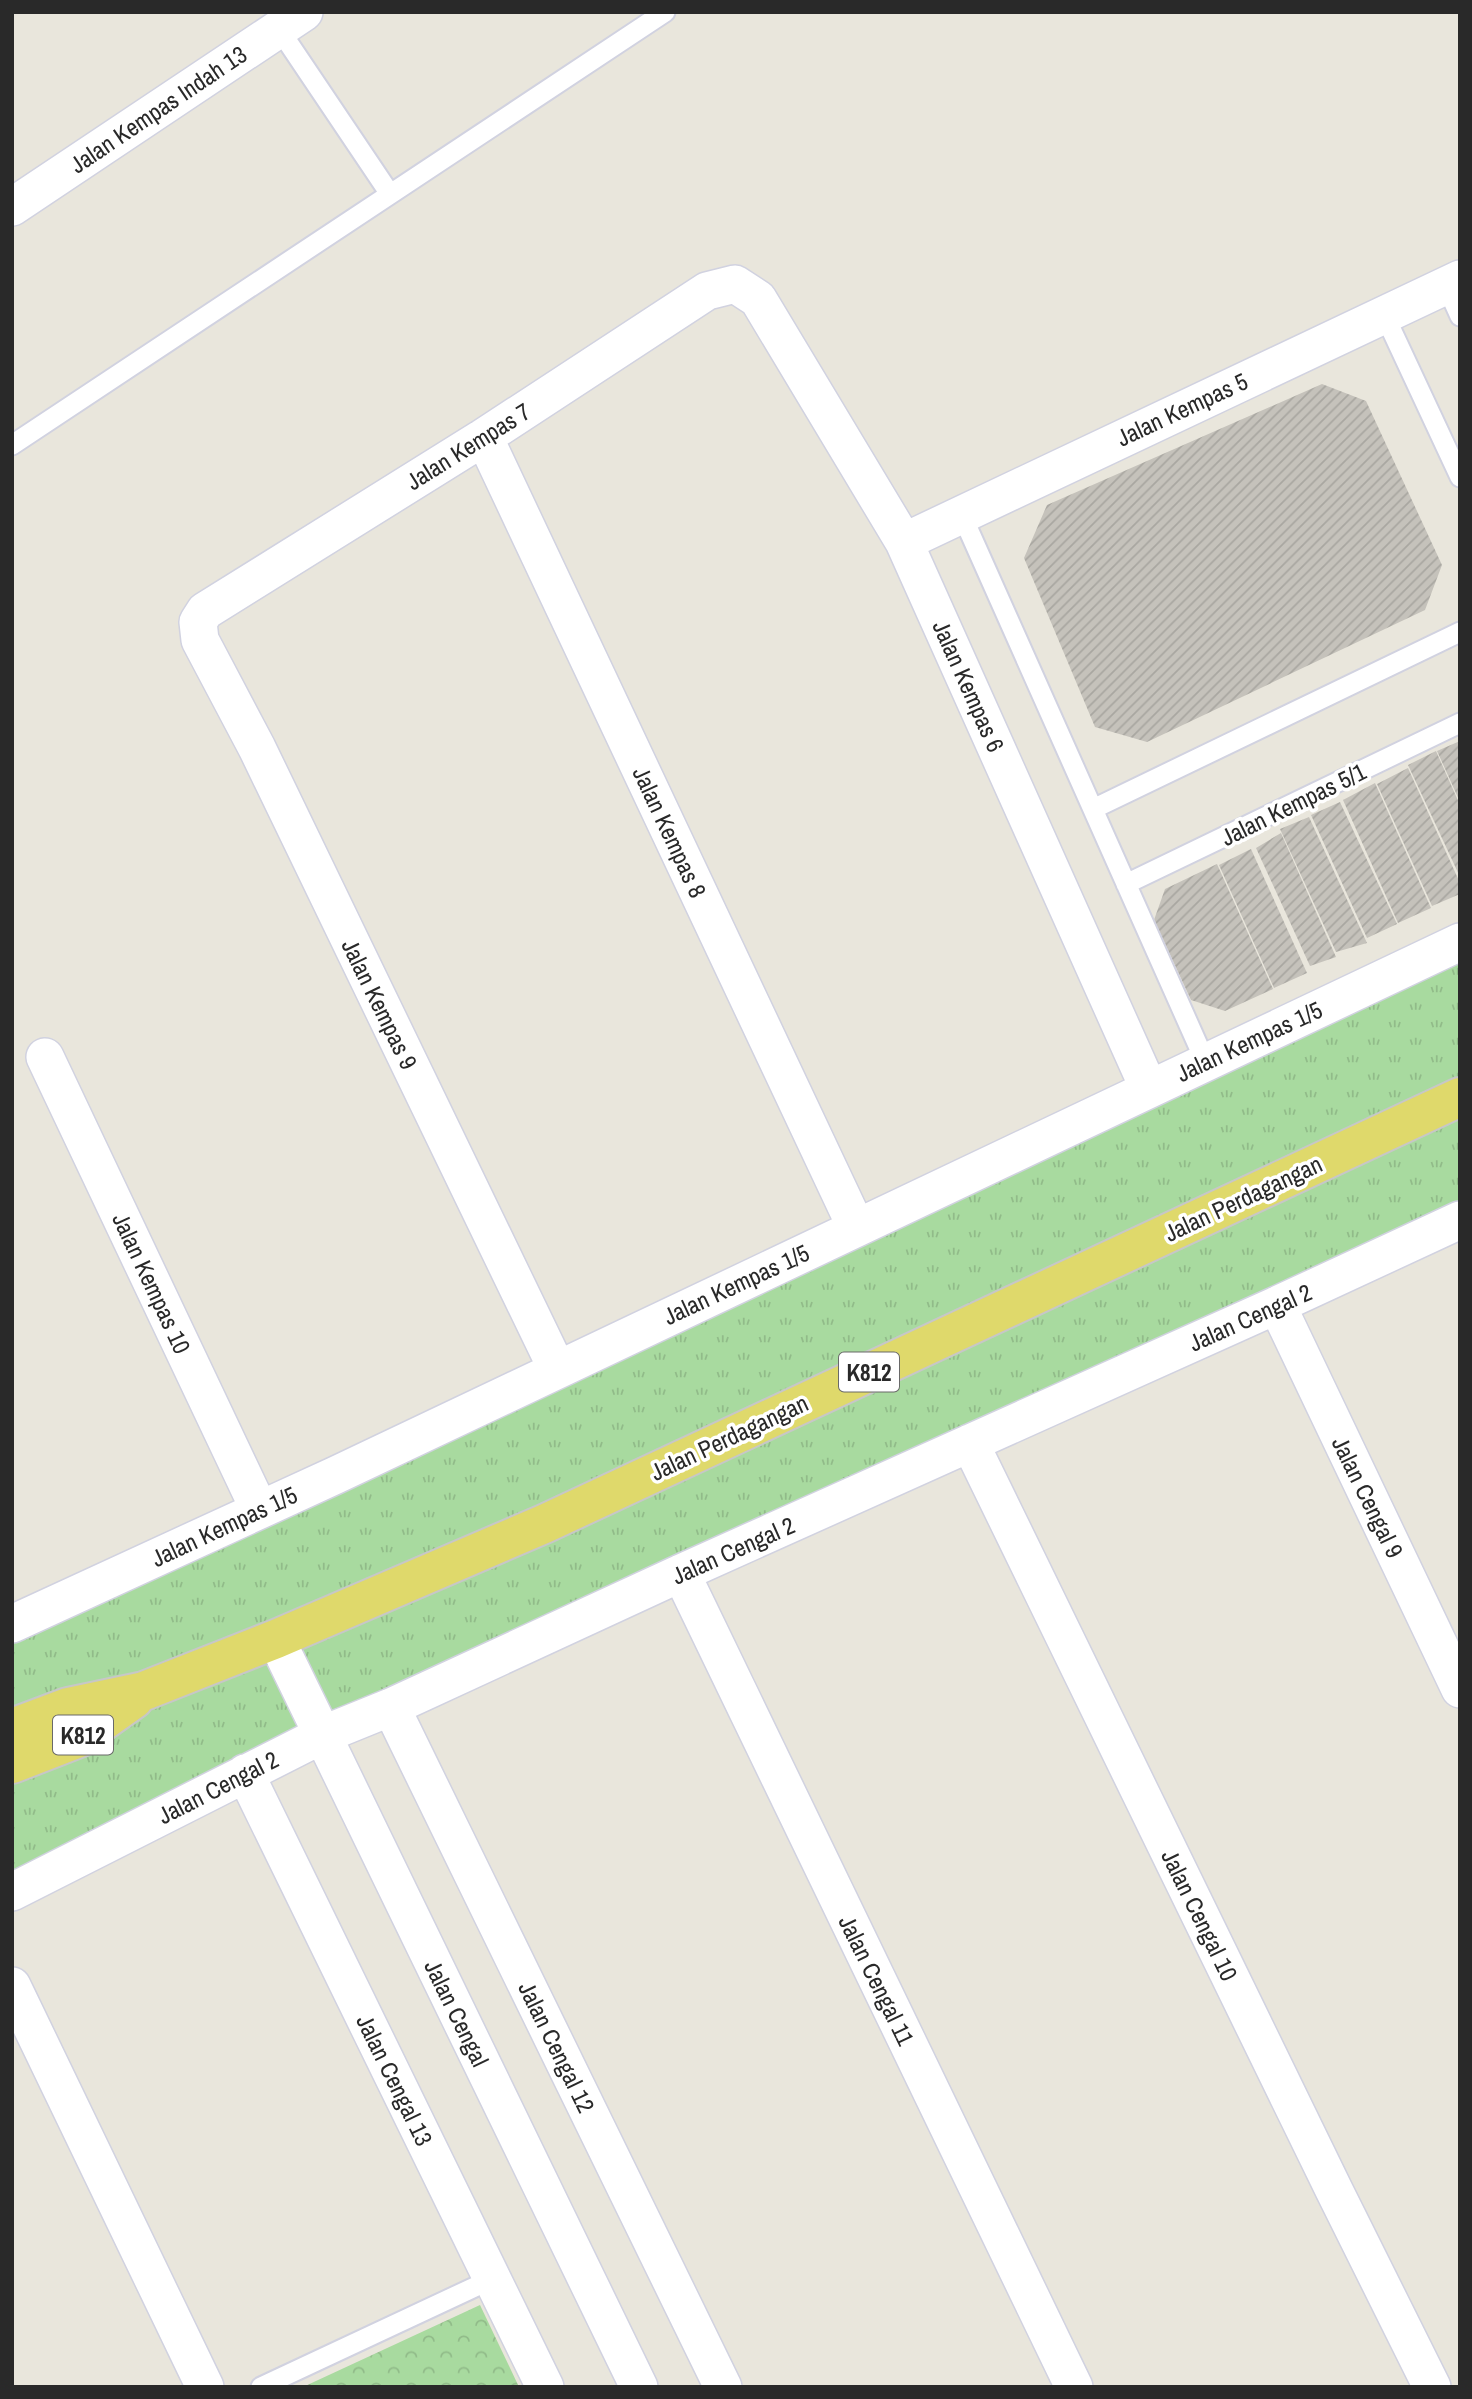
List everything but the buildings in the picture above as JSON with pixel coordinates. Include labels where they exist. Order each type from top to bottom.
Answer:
[{"type":"main road","name":"Jalan Perdagangan","points":[[12,1728],[68,1706],[145,1691],[276,1639],[544,1524],[1460,1097]]},
{"type":"main road","name":"Jalan Perdagangan","points":[[12,1764],[79,1738],[145,1691]]},
{"type":"street","name":"Jalan Kempas Indah 13","points":[[12,206],[291,21]]},
{"type":"street","name":"Jalan Kempas 7","points":[[200,640],[198,622],[205,611],[484,437],[707,291],[735,284],[758,299]]},
{"type":"street","name":"Jalan Kempas 5","points":[[904,542],[1384,314],[1455,293]]},
{"type":"street","name":"Jalan Kempas 6","points":[[758,299],[904,542],[1149,1089]]},
{"type":"street","name":"Jalan Kempas 8","points":[[484,437],[856,1227]]},
{"type":"street","name":"Jalan Kempas 9","points":[[200,640],[257,748],[557,1369]]},
{"type":"street","name":"Jalan Kempas 1/5","points":[[12,1624],[336,1475],[1460,942]]},
{"type":"street","name":"Jalan Kempas 10","points":[[45,1057],[259,1509]]},
{"type":"street","name":"Jalan Cengal 2","points":[[12,1892],[322,1735],[391,1707],[1460,1220]]},
{"type":"street","name":"Jalan Cengal 9","points":[[1277,1305],[1460,1689]]},
{"type":"street","name":"Jalan Cengal 10","points":[[970,1443],[1432,2387]]},
{"type":"street","name":"Jalan Cengal 11","points":[[681,1573],[1074,2387]]},
{"type":"street","name":"Jalan Cengal","points":[[276,1639],[639,2387]]},
{"type":"street","name":"Jalan Cengal 12","points":[[391,1707],[723,2387]]},
{"type":"street","name":"Jalan Cengal 13","points":[[245,1773],[545,2387]]},
{"type":"street","points":[[12,1986],[205,2387]]},
{"type":"lane","points":[[12,445],[665,12]]},
{"type":"lane","points":[[291,21],[390,194]]},
{"type":"lane","points":[[1384,314],[1460,477]]},
{"type":"lane","points":[[961,513],[1205,1061]]},
{"type":"lane","points":[[1093,809],[1460,632]]},
{"type":"lane","name":"Jalan Kempas 5/1","points":[[1126,884],[1460,723]]},
{"type":"lane","points":[[261,2387],[492,2279]]},
{"type":"green space","points":[[1460,942],[1460,1220],[12,1892],[12,1624]]},
{"type":"green space","points":[[480,2305],[519,2387],[303,2387]]}]
